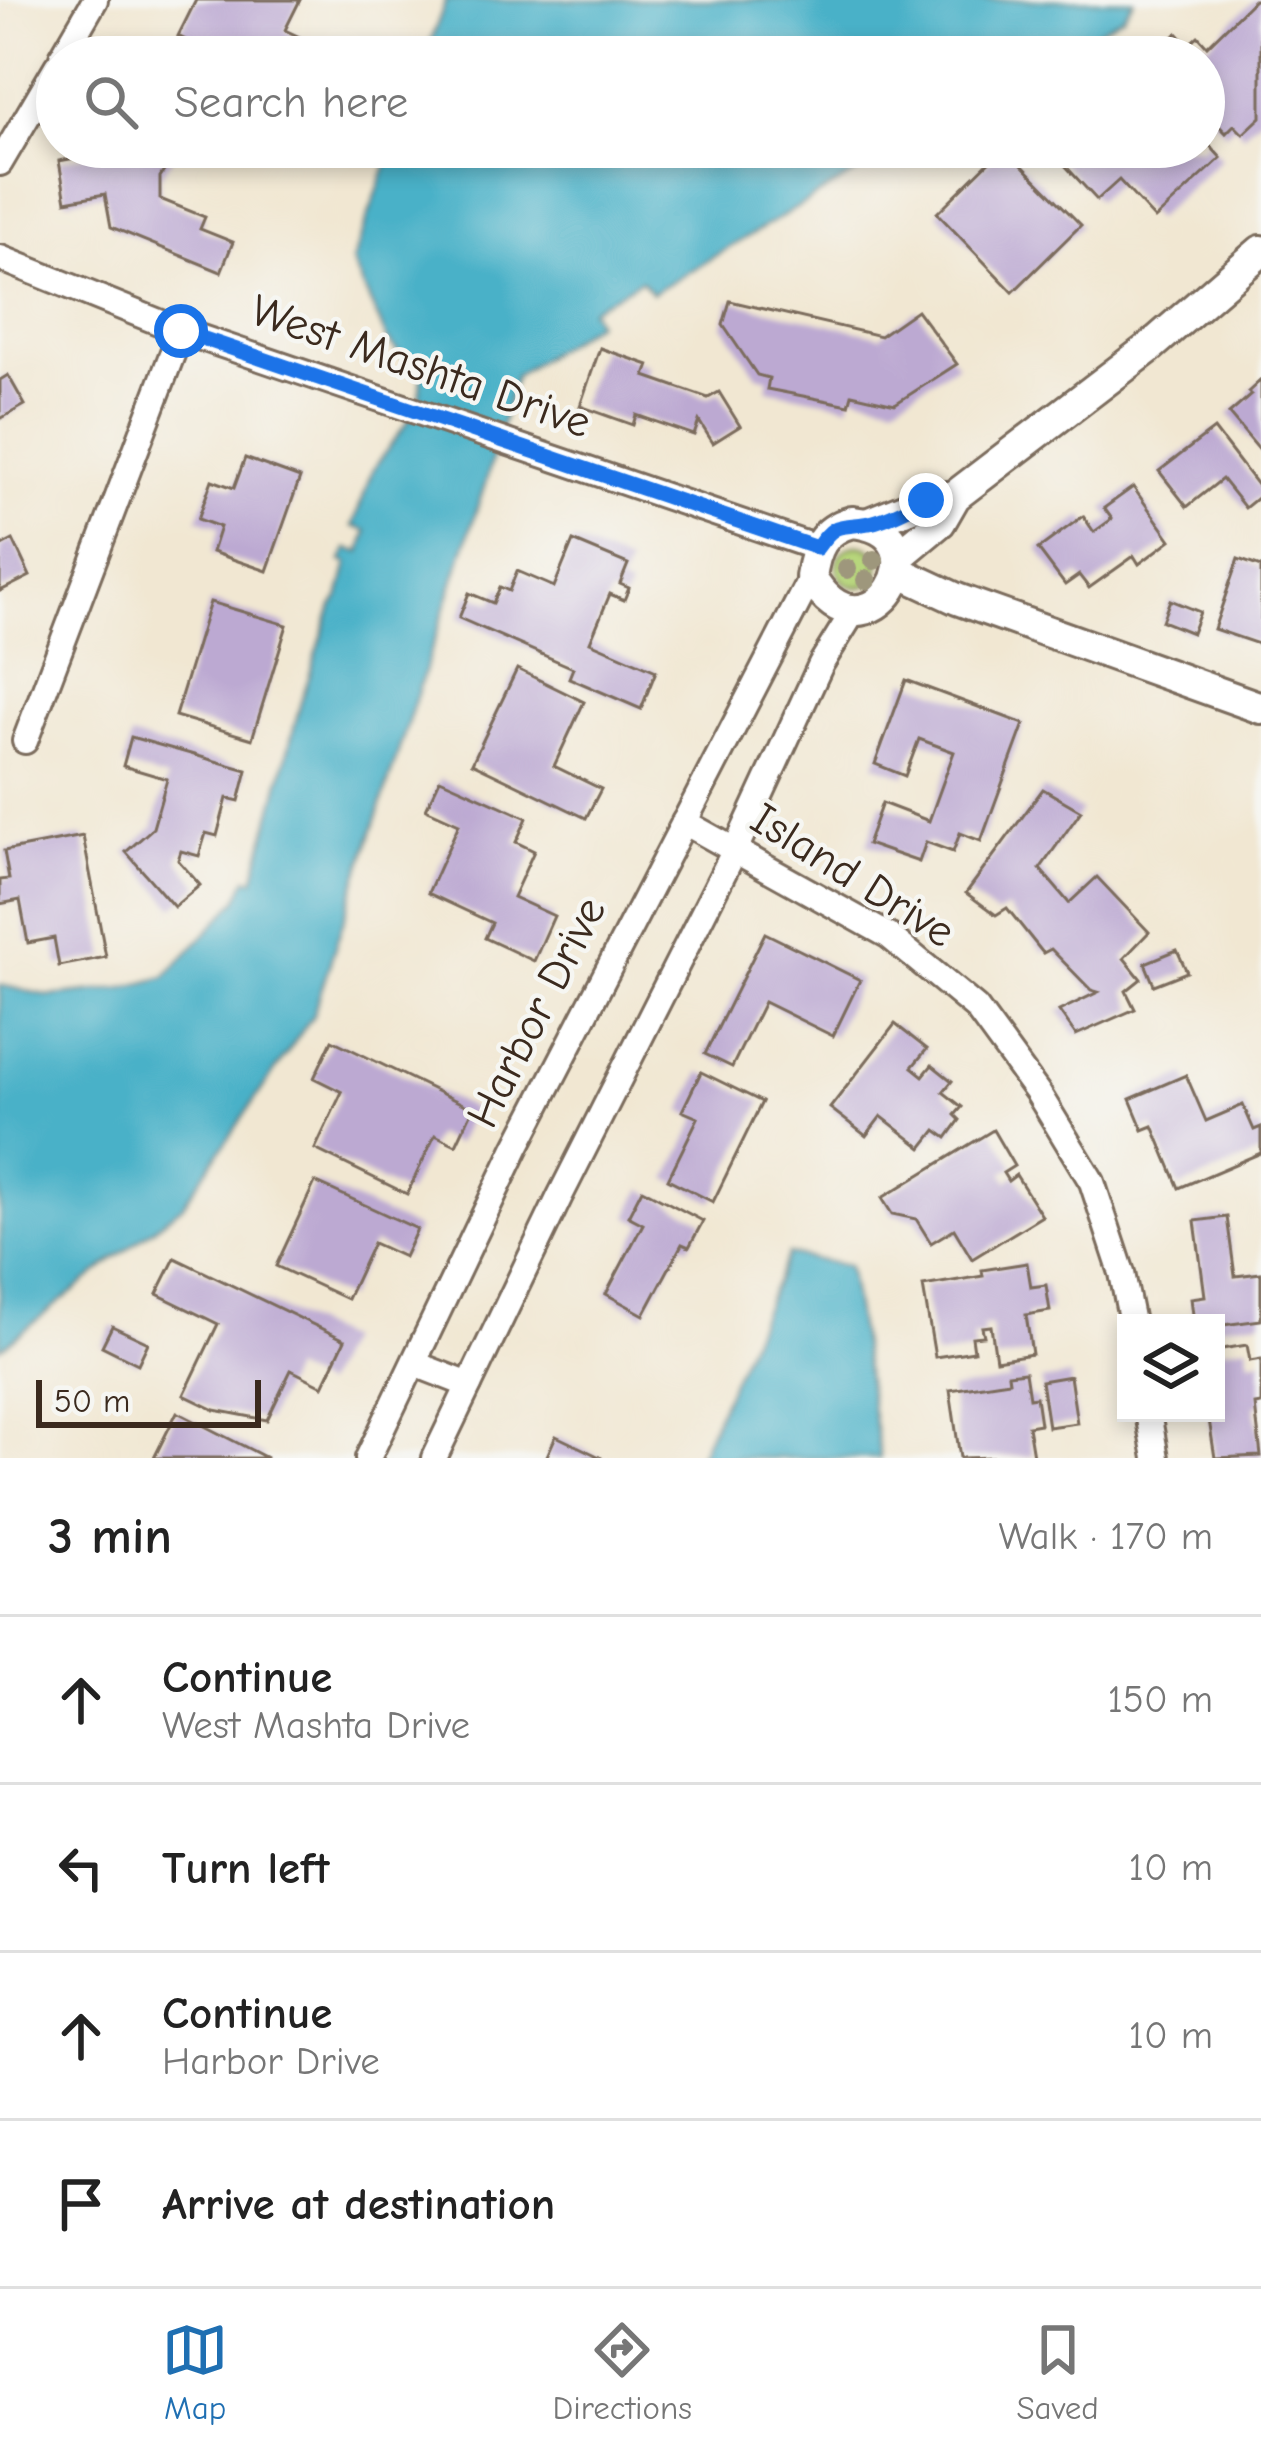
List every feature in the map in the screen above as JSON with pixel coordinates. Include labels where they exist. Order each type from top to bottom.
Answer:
[{"type":"street","points":[[74,36],[95,0]]},
{"type":"street","points":[[0,164],[36,102]]},
{"type":"street","points":[[899,564],[940,522],[955,496],[1150,347],[1261,251]]},
{"type":"street","name":"West Mashta Drive","points":[[0,258],[181,331],[382,398],[814,562]]},
{"type":"street","points":[[25,741],[181,331]]},
{"type":"street","points":[[868,524],[926,500],[955,496]]},
{"type":"street","points":[[868,524],[892,541],[899,564],[895,587],[871,607],[840,606],[821,594],[814,562],[825,536],[838,526],[868,524]]},
{"type":"street","name":"Harbor Drive","points":[[368,1458],[515,1148],[725,746],[814,562]]},
{"type":"street","points":[[899,564],[957,599],[1261,708]]},
{"type":"street","points":[[434,1458],[735,850],[821,664],[855,609]]},
{"type":"street","name":"Island Drive","points":[[684,822],[889,936],[976,1008],[1038,1093],[1092,1181],[1130,1314]]},
{"type":"street","points":[[415,1364],[469,1385]]},
{"type":"street","points":[[1150,1422],[1156,1458]]},
{"type":"green space","points":[[858,545],[873,551],[879,566],[873,581],[858,587],[843,581],[837,566],[843,551]]},
{"type":"water","points":[[446,0],[1134,0],[1123,16],[1089,36],[433,36]]},
{"type":"water","points":[[386,168],[864,168],[652,293],[641,280],[590,309],[596,322],[515,376],[486,481],[313,1015],[182,1206],[0,1349],[0,985],[50,996],[124,988],[165,977],[238,899],[247,878],[254,880],[300,705],[332,606],[339,598],[348,563],[342,561],[347,549],[361,552],[367,531],[353,526],[372,471],[419,406],[422,363],[401,356],[387,339],[352,262]]},
{"type":"water","points":[[788,1254],[848,1266],[880,1458],[698,1458]]},
{"type":"building","points":[[196,0],[300,0],[285,30],[298,36],[178,36]]},
{"type":"building","points":[[1254,0],[1261,0],[1261,117],[1243,134],[1234,125],[1225,132],[1225,36],[1217,36]]},
{"type":"building","points":[[60,168],[166,168],[160,177],[160,199],[205,217],[200,229],[233,242],[221,272],[111,227],[105,194],[66,201]]},
{"type":"building","points":[[983,168],[1025,168],[1081,225],[1013,292],[937,213]]},
{"type":"building","points":[[1067,168],[1210,168],[1155,219],[1119,180],[1097,200]]},
{"type":"building","points":[[730,301],[880,336],[917,310],[957,364],[895,404],[852,394],[849,405],[767,389],[769,378],[757,375],[723,325]]},
{"type":"building","points":[[600,348],[649,365],[645,376],[708,398],[719,392],[740,426],[713,443],[699,421],[694,435],[636,415],[633,425],[580,406]]},
{"type":"building","points":[[8,375],[25,405],[0,419],[0,380]]},
{"type":"building","points":[[1261,380],[1261,452],[1229,414]]},
{"type":"building","points":[[1214,429],[1261,490],[1245,508],[1222,479],[1187,507],[1159,471]]},
{"type":"building","points":[[245,458],[300,478],[267,571],[212,552],[220,527],[198,519],[212,480],[234,488]]},
{"type":"building","points":[[1133,487],[1171,540],[1139,564],[1134,556],[1089,588],[1079,575],[1065,585],[1038,549],[1083,516],[1094,532],[1112,519],[1104,508]]},
{"type":"building","points":[[13,540],[30,576],[0,591],[0,547]]},
{"type":"building","points":[[573,541],[628,564],[620,584],[629,588],[624,600],[610,594],[590,642],[656,671],[641,709],[569,678],[573,668],[459,618],[469,593],[493,603],[500,587],[509,591],[517,571],[554,587]]},
{"type":"building","points":[[1238,559],[1261,567],[1261,645],[1214,629]]},
{"type":"building","points":[[1170,600],[1200,612],[1192,633],[1162,621]]},
{"type":"building","points":[[210,602],[287,625],[252,739],[175,716]]},
{"type":"building","points":[[517,669],[584,702],[554,766],[601,789],[586,818],[472,763]]},
{"type":"building","points":[[906,680],[1024,724],[981,841],[960,833],[953,852],[926,842],[919,862],[867,844],[882,803],[929,821],[954,752],[919,739],[905,776],[875,764]]},
{"type":"building","points":[[131,737],[247,770],[239,801],[227,798],[217,836],[206,833],[199,856],[181,851],[178,860],[200,885],[174,907],[126,852],[153,828],[167,779],[123,766]]},
{"type":"building","points":[[440,779],[527,818],[516,842],[534,851],[513,897],[554,916],[534,961],[485,938],[492,923],[428,893],[459,824],[426,809]]},
{"type":"building","points":[[1043,789],[1081,811],[1040,869],[1069,903],[1097,877],[1149,932],[1124,958],[1141,979],[1126,991],[1135,1009],[1076,1035],[1059,1011],[1098,992],[1051,949],[1043,953],[1007,908],[996,915],[966,893]]},
{"type":"building","points":[[83,836],[106,957],[59,966],[54,938],[28,943],[20,900],[0,904],[0,880],[9,879],[4,851]]},
{"type":"building","points":[[765,933],[860,980],[833,1036],[764,1002],[732,1067],[705,1054]]},
{"type":"building","points":[[1177,950],[1187,972],[1154,985],[1145,963]]},
{"type":"building","points":[[895,1024],[927,1049],[912,1067],[923,1076],[932,1065],[952,1081],[943,1092],[962,1107],[955,1115],[960,1120],[947,1138],[936,1130],[922,1148],[881,1116],[866,1136],[830,1108]]},
{"type":"building","points":[[332,1040],[473,1109],[456,1145],[435,1135],[407,1194],[315,1149],[342,1092],[314,1078]]},
{"type":"building","points":[[701,1072],[762,1102],[713,1202],[668,1179],[698,1118],[682,1111]]},
{"type":"building","points":[[1186,1075],[1206,1121],[1243,1105],[1254,1130],[1261,1127],[1261,1153],[1179,1188],[1153,1126],[1143,1130],[1130,1099]]},
{"type":"building","points":[[993,1130],[1014,1166],[1003,1173],[1008,1181],[1016,1175],[1042,1216],[972,1259],[954,1229],[931,1243],[916,1219],[892,1214],[882,1198]]},
{"type":"building","points":[[315,1182],[417,1229],[404,1257],[373,1243],[347,1299],[276,1266]]},
{"type":"building","points":[[642,1189],[703,1221],[689,1247],[682,1244],[644,1315],[606,1294],[643,1224],[628,1216]]},
{"type":"building","points":[[1227,1217],[1235,1276],[1261,1273],[1261,1320],[1225,1325],[1225,1314],[1193,1314],[1191,1298],[1205,1296],[1195,1221]]},
{"type":"building","points":[[175,1258],[345,1340],[323,1386],[291,1370],[267,1420],[215,1410],[184,1395],[218,1324],[157,1294]]},
{"type":"building","points":[[1027,1263],[1031,1287],[1046,1285],[1050,1311],[1026,1315],[1032,1354],[996,1360],[991,1326],[982,1327],[984,1336],[972,1337],[974,1351],[935,1357],[923,1286]]},
{"type":"building","points":[[112,1326],[148,1343],[138,1364],[102,1346]]},
{"type":"building","points":[[1247,1345],[1250,1361],[1261,1359],[1261,1404],[1255,1405],[1261,1456],[1215,1458],[1209,1422],[1225,1422],[1225,1349]]},
{"type":"building","points":[[1025,1372],[1029,1398],[1036,1397],[1040,1424],[1028,1426],[1033,1456],[960,1458],[950,1390],[1009,1381],[1008,1374]]},
{"type":"building","points":[[1070,1376],[1077,1423],[1048,1427],[1041,1381]]},
{"type":"building","points":[[177,1412],[267,1458],[154,1458]]},
{"type":"building","points":[[556,1436],[602,1458],[546,1458]]},
{"type":"route","points":[[181,331],[817,548],[838,526],[868,524],[926,500]]}]
